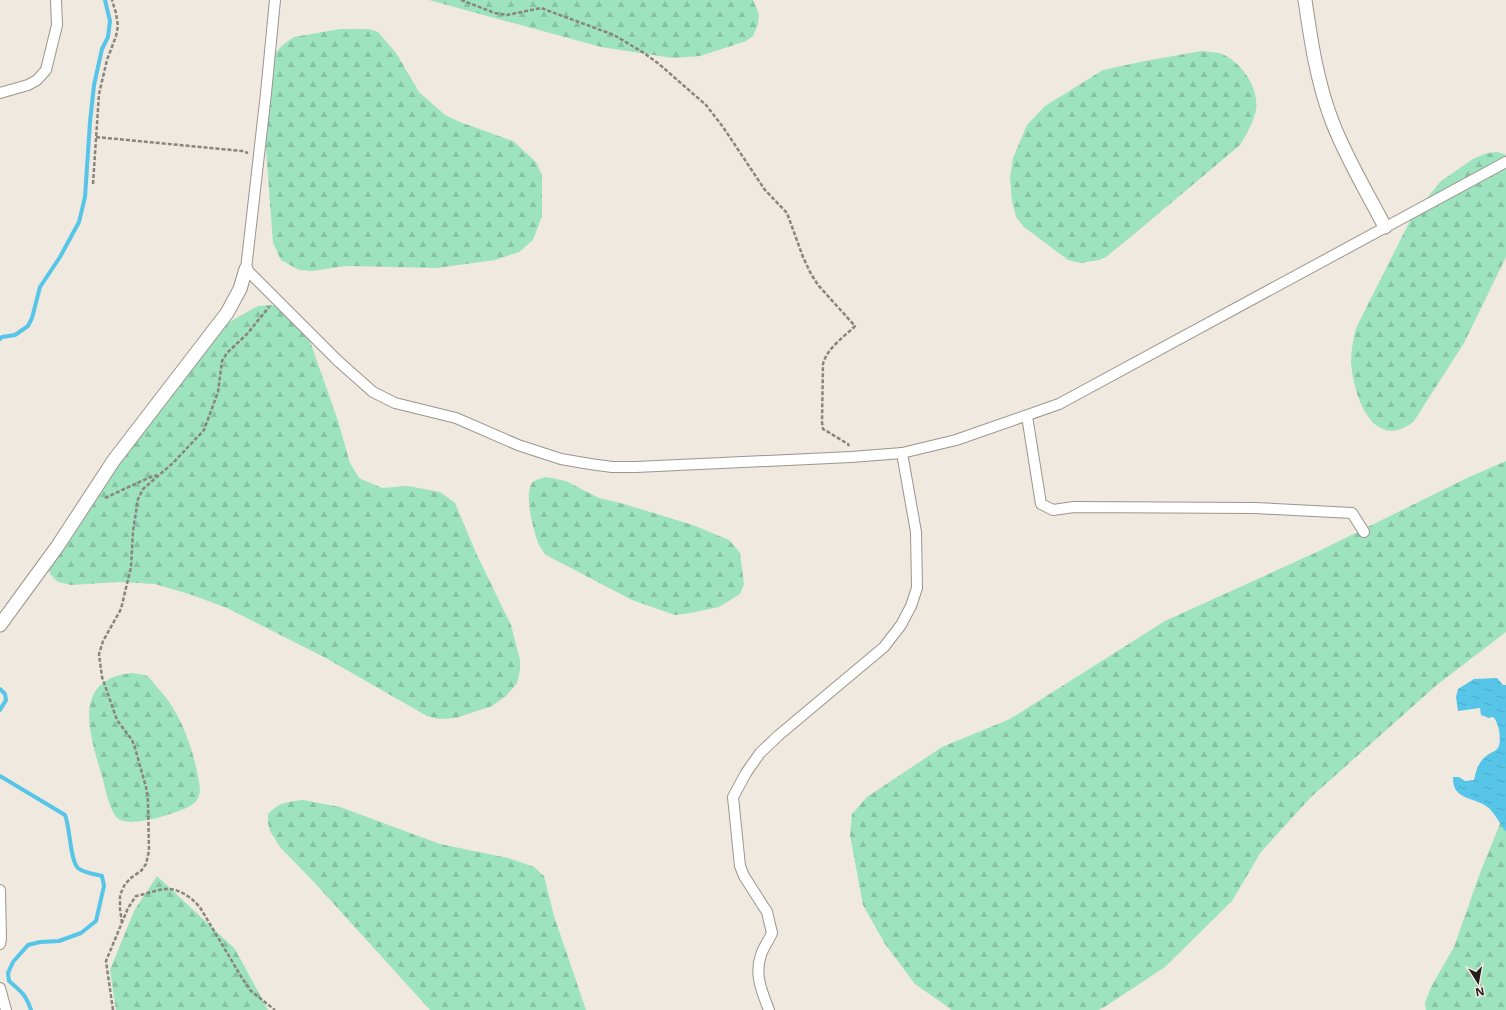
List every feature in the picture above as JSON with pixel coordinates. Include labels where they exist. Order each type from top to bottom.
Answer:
[{"type":"street","points":[[0,93],[28,85],[37,80],[46,70],[57,24],[56,0]]},
{"type":"street","points":[[0,625],[57,547],[114,460],[227,313],[240,289],[246,269],[275,0]]},
{"type":"street","points":[[1305,0],[1317,76],[1332,121],[1350,161],[1385,227]]},
{"type":"street","points":[[246,269],[338,361],[373,392],[395,402],[456,418],[518,446],[561,459],[612,468],[851,457],[902,453],[956,440],[1059,404],[1506,162]]},
{"type":"street","points":[[1028,416],[1041,504],[1053,510],[1074,507],[1255,508],[1352,513],[1364,532]]},
{"type":"street","points":[[769,1010],[759,984],[758,966],[761,955],[772,933],[767,912],[744,876],[740,866],[733,797],[746,773],[760,753],[779,735],[884,647],[901,625],[911,606],[917,588],[916,532],[902,453]]},
{"type":"street","points":[[0,890],[0,944]]},
{"type":"street","points":[[0,988],[6,1010]]},
{"type":"path","points":[[93,184],[99,94],[106,60],[116,36],[118,26],[112,0]]},
{"type":"path","points":[[461,0],[495,13],[507,15],[541,8],[614,35],[644,53],[706,105],[723,127],[765,190],[787,213],[803,257],[818,284],[855,326],[830,350],[825,357],[823,364],[823,428],[825,431],[848,444],[851,457]]},
{"type":"path","points":[[96,137],[242,151],[258,155]]},
{"type":"path","points":[[122,923],[120,895],[125,884],[141,871],[146,864],[149,851],[148,801],[146,787],[135,748],[132,740],[117,720],[102,678],[99,654],[103,641],[121,609],[131,567],[133,531],[138,499],[143,488],[173,463],[204,430],[218,392],[222,362],[227,353],[247,334],[275,298]]},
{"type":"path","points":[[88,500],[94,503],[157,475]]},
{"type":"path","points":[[112,1010],[106,961],[128,908],[136,896],[166,889],[180,892],[194,900],[201,908],[251,991],[275,1010]]},
{"type":"green space","points":[[429,0],[753,0],[759,14],[758,24],[753,36],[746,41],[700,56],[673,58],[601,47]]},
{"type":"green space","points":[[340,29],[369,29],[378,32],[396,53],[419,92],[445,115],[513,141],[536,162],[542,175],[542,216],[533,240],[519,252],[495,260],[437,268],[346,266],[312,271],[299,270],[281,260],[273,243],[266,149],[260,100],[265,77],[272,56],[284,44],[294,37]]},
{"type":"green space","points":[[1201,51],[1219,53],[1235,62],[1248,78],[1253,87],[1256,96],[1255,114],[1251,126],[1240,145],[1127,240],[1106,257],[1099,260],[1081,263],[1068,260],[1024,227],[1016,217],[1012,201],[1010,178],[1013,158],[1027,125],[1045,106],[1103,70]]},
{"type":"green space","points":[[1498,152],[1506,155],[1506,257],[1464,343],[1414,421],[1400,429],[1387,430],[1377,426],[1368,416],[1361,404],[1356,390],[1351,354],[1356,328],[1413,215],[1441,181],[1473,159],[1487,153]]},
{"type":"green space","points":[[270,305],[291,309],[305,327],[338,421],[350,463],[359,478],[382,488],[408,486],[440,492],[455,503],[476,553],[511,625],[520,660],[520,670],[517,683],[506,696],[492,706],[456,718],[439,719],[427,716],[324,657],[227,608],[192,595],[155,584],[119,582],[71,585],[58,582],[51,575],[46,565],[95,476],[174,377],[224,325],[258,306]]},
{"type":"green space","points":[[1506,461],[1506,632],[1438,684],[1311,797],[1261,852],[1232,901],[1165,967],[1098,1010],[952,1010],[915,984],[885,944],[863,905],[850,835],[852,814],[867,797],[942,747],[1010,719],[1165,621],[1317,552],[1465,479]]},
{"type":"green space","points":[[546,477],[566,481],[599,498],[693,525],[729,540],[740,553],[744,584],[740,594],[719,607],[675,615],[632,600],[546,555],[537,539],[532,522],[529,493],[534,481]]},
{"type":"green space","points":[[132,673],[147,676],[163,694],[178,716],[192,752],[199,781],[200,793],[194,803],[179,811],[158,818],[126,822],[120,820],[113,813],[106,793],[93,744],[89,712],[92,698],[99,686],[112,678]]},
{"type":"green space","points":[[303,800],[340,807],[440,844],[508,858],[534,867],[544,876],[554,916],[586,1010],[430,1010],[313,881],[280,847],[270,831],[268,814],[276,807],[284,803]]},
{"type":"green space","points":[[1506,809],[1506,1010],[1426,1010],[1425,1003],[1431,987],[1454,947],[1480,873]]},
{"type":"green space","points":[[157,876],[235,949],[268,1010],[116,1010],[110,970],[134,911]]},
{"type":"water","points":[[1497,678],[1503,685],[1506,685],[1506,832],[1490,809],[1479,802],[1466,798],[1457,791],[1454,785],[1453,777],[1459,777],[1465,781],[1474,780],[1479,765],[1483,759],[1498,748],[1500,741],[1497,723],[1493,717],[1489,718],[1481,715],[1480,708],[1458,711],[1456,697],[1458,689],[1474,679]]},
{"type":"waterway","points":[[0,339],[2,337],[15,335],[28,326],[32,318],[40,287],[60,257],[79,222],[85,197],[94,85],[102,49],[108,37],[110,21],[105,0]]},
{"type":"waterway","points":[[0,689],[5,694],[6,700],[0,710]]},
{"type":"waterway","points":[[0,776],[65,815],[75,864],[83,871],[102,876],[104,886],[96,921],[81,933],[59,941],[40,942],[28,945],[13,962],[8,973],[9,981],[23,994],[31,1010]]}]
